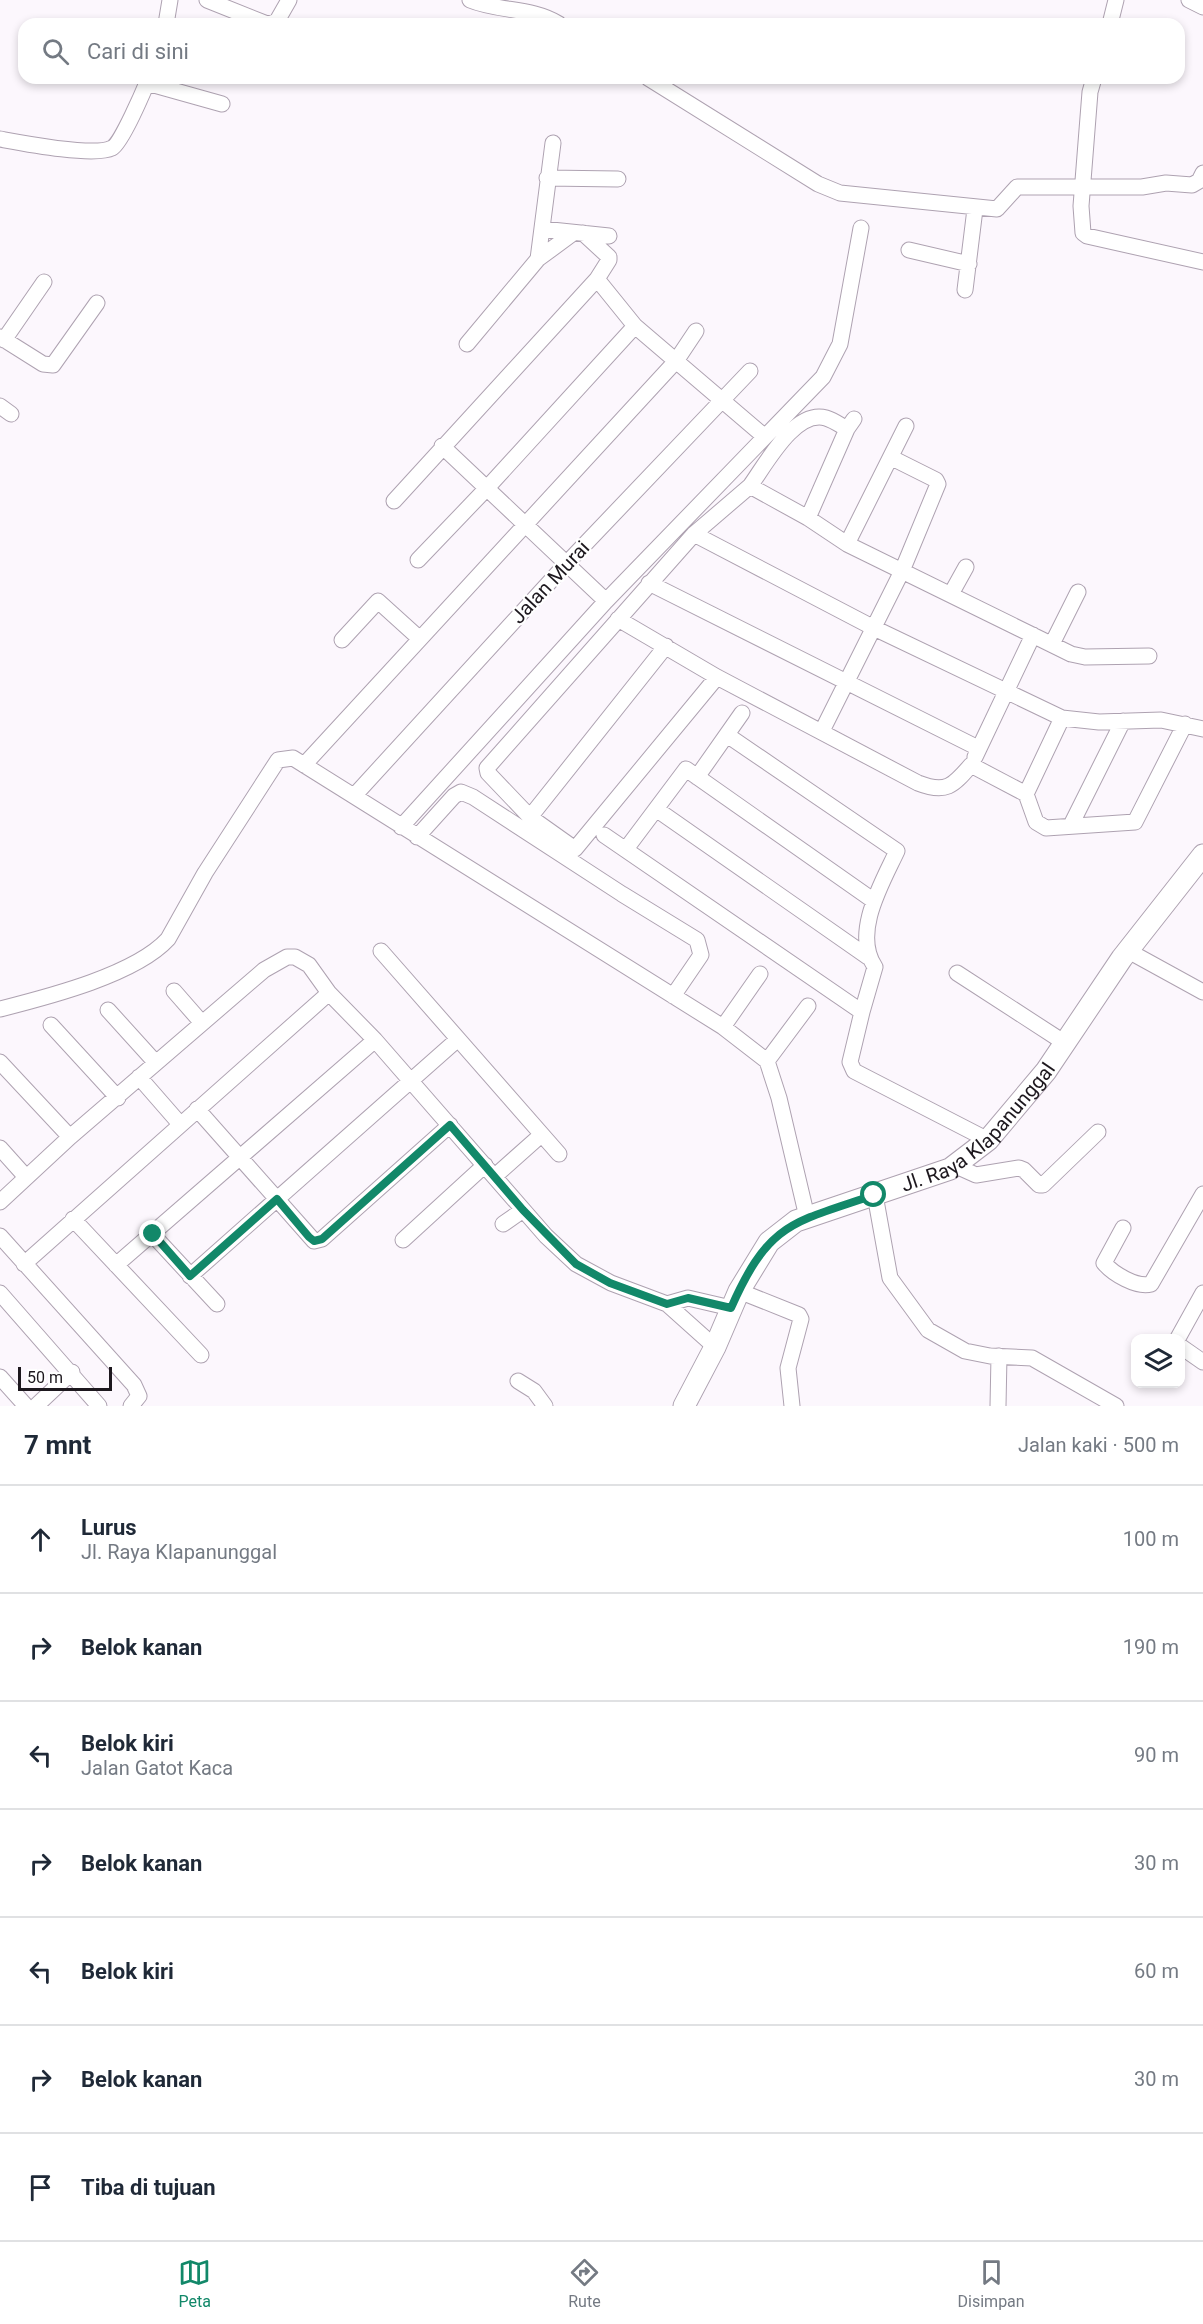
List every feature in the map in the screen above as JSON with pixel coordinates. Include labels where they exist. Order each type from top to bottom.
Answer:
[{"type":"street","points":[[167,18],[170,0]]},
{"type":"street","points":[[207,0],[253,18]]},
{"type":"street","points":[[279,18],[289,0]]},
{"type":"street","points":[[470,0],[490,8],[527,11],[544,18]]},
{"type":"street","points":[[1112,18],[1116,0]]},
{"type":"street","points":[[1189,0],[1203,7]]},
{"type":"street","points":[[0,139],[79,150],[101,151],[113,148],[121,139],[147,84]]},
{"type":"street","points":[[158,84],[222,104]]},
{"type":"street","points":[[657,84],[729,131],[825,187],[840,193],[939,202],[975,209],[997,209],[1017,187],[1142,187],[1166,183],[1192,185],[1199,181],[1203,173]]},
{"type":"street","points":[[1092,84],[1083,187],[1082,229],[1087,236],[1203,262]]},
{"type":"street","points":[[538,259],[553,144]]},
{"type":"street","points":[[547,178],[618,179]]},
{"type":"street","points":[[965,290],[975,209]]},
{"type":"street","points":[[401,827],[606,601],[811,390],[832,363],[840,344],[861,228]]},
{"type":"street","points":[[542,229],[609,236]]},
{"type":"street","points":[[467,344],[538,259],[578,233]]},
{"type":"street","points":[[394,501],[597,279],[609,260],[609,256],[578,233]]},
{"type":"street","points":[[909,250],[969,264]]},
{"type":"street","points":[[597,279],[635,326],[765,437]]},
{"type":"street","points":[[45,282],[2,339],[43,364],[53,365],[97,303]]},
{"type":"street","points":[[418,560],[488,488],[635,326]]},
{"type":"street","points":[[304,765],[676,362],[696,331]]},
{"type":"street","name":"Jalan Murai","points":[[354,796],[567,563],[750,371]]},
{"type":"street","points":[[717,677],[575,849],[531,817],[488,773],[488,768],[649,583],[694,534],[750,486],[788,433],[808,418],[825,418],[850,424],[808,518]]},
{"type":"street","points":[[847,544],[906,426]]},
{"type":"street","points":[[442,446],[606,601]]},
{"type":"street","points":[[822,731],[902,571],[938,481],[892,458]]},
{"type":"street","points":[[750,486],[808,518],[847,544],[1052,644],[1085,657],[1149,656]]},
{"type":"street","points":[[694,534],[874,628],[1062,718],[1161,720],[1202,729]]},
{"type":"street","points":[[951,594],[966,567]]},
{"type":"street","points":[[649,583],[978,748]]},
{"type":"street","points":[[1052,644],[1078,592]]},
{"type":"street","points":[[342,640],[378,601],[420,639]]},
{"type":"street","points":[[618,619],[717,677],[934,789],[948,788],[971,765],[1033,635]]},
{"type":"street","points":[[531,817],[666,646]]},
{"type":"street","points":[[697,777],[742,712]]},
{"type":"street","points":[[1026,794],[1062,718]]},
{"type":"street","points":[[1071,825],[1123,721]]},
{"type":"street","points":[[971,765],[1026,794],[1036,822],[1046,828],[1135,822],[1185,724]]},
{"type":"street","points":[[727,735],[897,851],[873,901],[868,957]]},
{"type":"street","points":[[0,1009],[56,994],[141,960],[160,948],[168,939],[205,873],[278,760],[293,758],[723,1027],[767,1061],[779,1098],[807,1217]]},
{"type":"street","points":[[626,849],[686,769],[873,901]]},
{"type":"street","points":[[417,837],[454,796],[461,792],[473,796],[697,940],[702,955],[674,996]]},
{"type":"street","points":[[656,809],[868,957],[875,968],[850,1062],[854,1071],[988,1140]]},
{"type":"street","points":[[604,835],[862,1012]]},
{"type":"street","name":"Jl. Raya Klapanunggal","points":[[684,1406],[715,1347],[735,1299],[769,1242],[785,1228],[807,1217],[956,1166],[988,1140],[1046,1071],[1122,958],[1203,855]]},
{"type":"street","points":[[381,951],[558,1154]]},
{"type":"street","points":[[1122,958],[1132,953],[1203,992]]},
{"type":"street","points":[[0,1202],[70,1137],[264,970],[287,957],[295,957],[309,965],[329,993],[375,1040],[523,1210],[576,1264],[610,1283],[667,1304],[715,1347]]},
{"type":"street","points":[[957,973],[1065,1043]]},
{"type":"street","points":[[723,1027],[760,974]]},
{"type":"street","points":[[174,991],[202,1023]]},
{"type":"street","points":[[24,1264],[329,993]]},
{"type":"street","points":[[767,1061],[808,1005]]},
{"type":"street","points":[[108,1010],[156,1063]]},
{"type":"street","points":[[51,1025],[118,1098]]},
{"type":"street","points":[[190,1276],[458,1039]]},
{"type":"street","points":[[116,1265],[375,1040]]},
{"type":"street","points":[[0,1062],[70,1137]]},
{"type":"street","points":[[139,1077],[180,1124]]},
{"type":"street","points":[[197,1109],[314,1241],[322,1239],[450,1125]]},
{"type":"street","points":[[956,1166],[976,1175],[1019,1168],[1039,1185],[1043,1185],[1098,1132]]},
{"type":"street","points":[[403,1240],[490,1170],[540,1136]]},
{"type":"street","points":[[0,1148],[26,1177]]},
{"type":"street","points":[[1123,1228],[1104,1263],[1112,1271],[1140,1285],[1151,1284],[1203,1194]]},
{"type":"street","points":[[874,1195],[890,1278],[928,1330],[958,1348],[999,1356],[1032,1358],[1116,1406]]},
{"type":"street","points":[[503,1224],[523,1210]]},
{"type":"street","points":[[73,1219],[201,1355]]},
{"type":"street","points":[[153,1234],[217,1304]]},
{"type":"street","points":[[0,1236],[139,1392],[131,1406]]},
{"type":"street","points":[[0,1293],[72,1372],[99,1406]]},
{"type":"street","points":[[1180,1334],[1203,1293]]},
{"type":"street","points":[[667,1304],[688,1298],[735,1299],[799,1315],[801,1319],[788,1368],[792,1406]]},
{"type":"street","points":[[1185,1349],[1203,1362]]},
{"type":"street","points":[[998,1406],[999,1356]]},
{"type":"street","points":[[36,1406],[72,1372]]},
{"type":"street","points":[[0,1377],[26,1406]]},
{"type":"street","points":[[518,1382],[534,1391],[545,1406]]},
{"type":"route","points":[[153,1234],[190,1276],[277,1199],[309,1237],[314,1241],[322,1239],[450,1125],[546,1236],[576,1264],[610,1283],[667,1304],[688,1298],[731,1308],[756,1261],[769,1242],[785,1228],[796,1221],[874,1195]]}]
